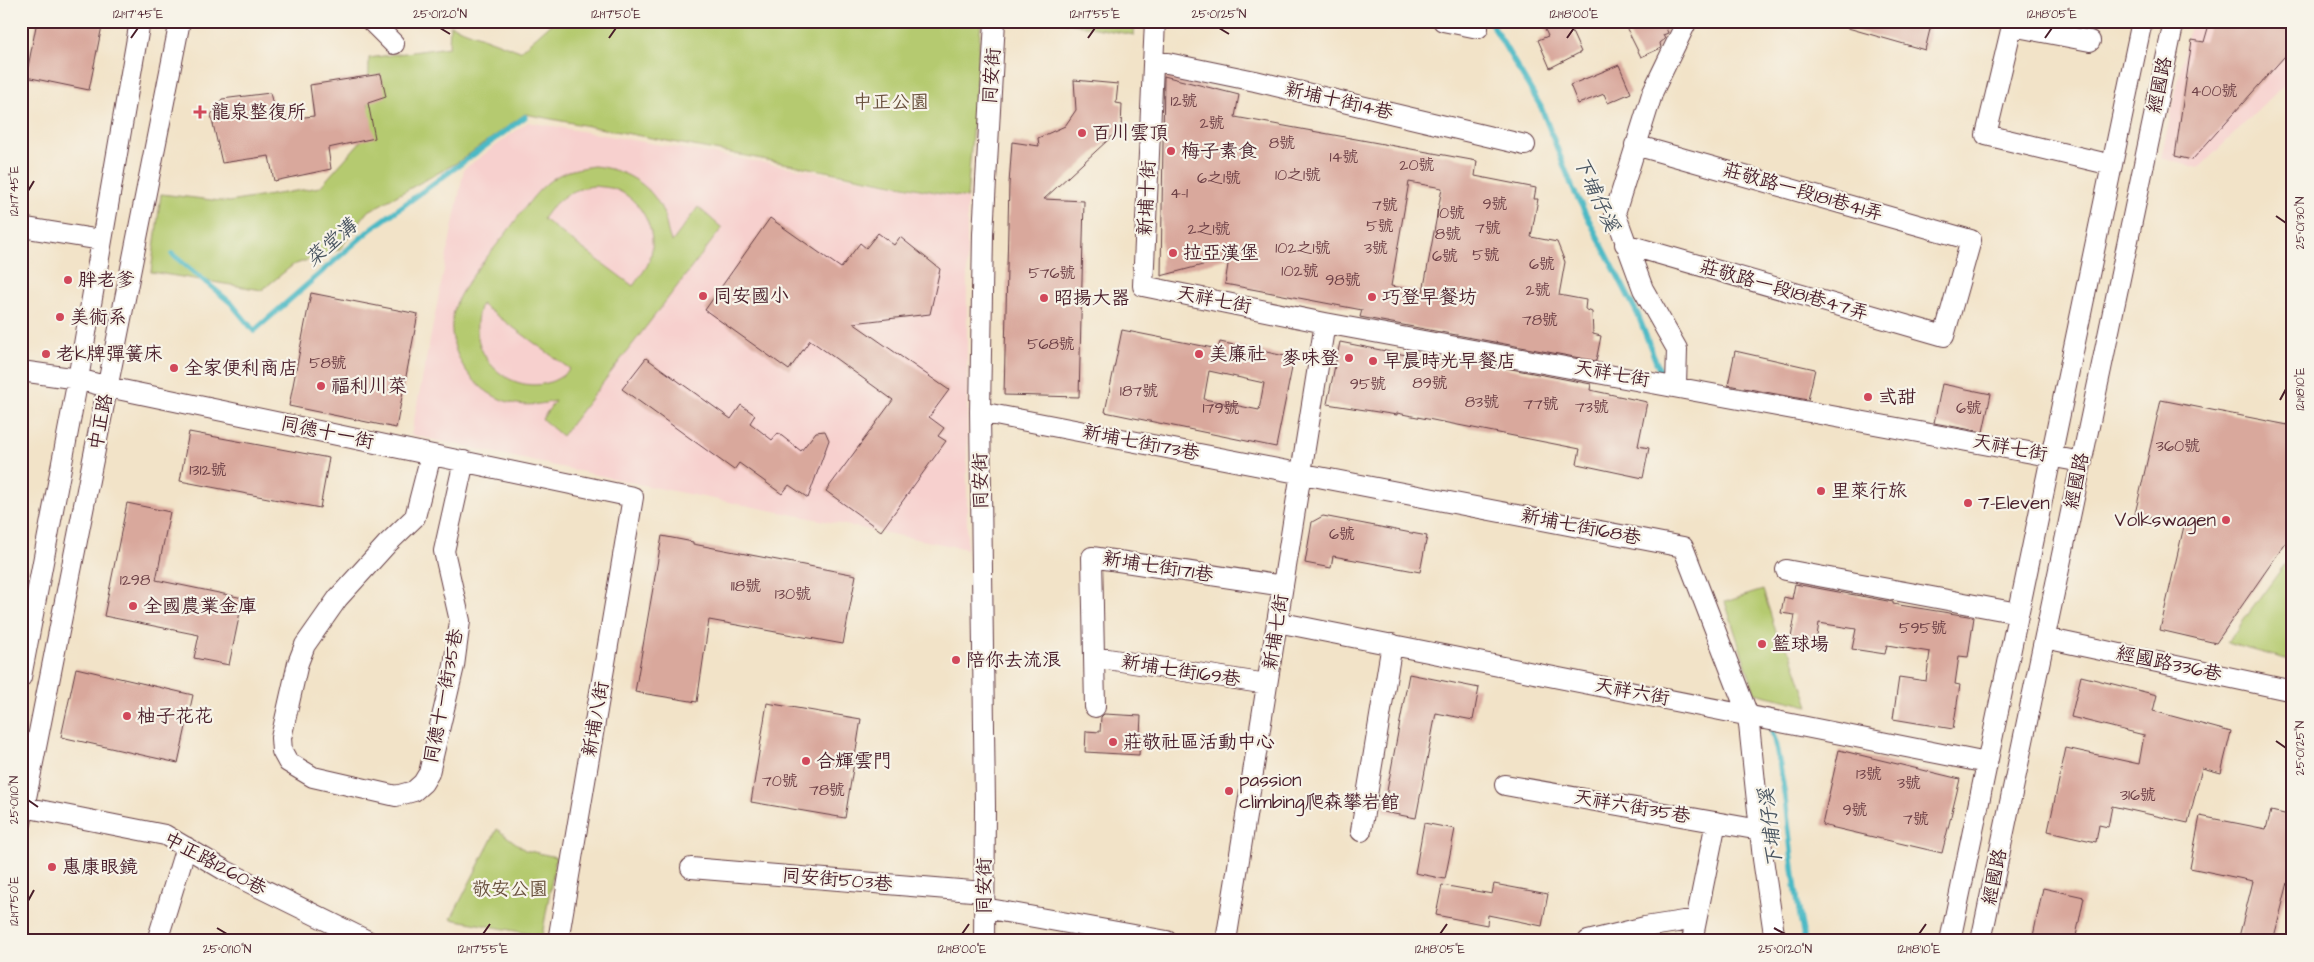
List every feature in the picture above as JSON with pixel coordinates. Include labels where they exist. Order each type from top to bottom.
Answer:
[{"type":"street","name":"中正路","points":[[21,677],[78,378],[140,21]]},
{"type":"street","name":"中正路","points":[[23,815],[180,21]]},
{"type":"street","points":[[370,21],[394,44]]},
{"type":"street","name":"同安街","points":[[984,941],[985,806],[980,412],[983,234],[995,21]]},
{"type":"street","name":"新埔十街","points":[[1143,286],[1155,21]]},
{"type":"street","points":[[1443,21],[1478,28]]},
{"type":"street","points":[[1673,385],[1677,349],[1643,289],[1615,213],[1653,91],[1687,21]]},
{"type":"street","name":"經國路","points":[[1950,941],[2142,21]]},
{"type":"street","name":"經國路","points":[[1981,941],[2174,21]]},
{"type":"street","points":[[2090,41],[2012,26],[1986,135],[2112,165]]},
{"type":"street","name":"新埔十街14巷","points":[[1153,60],[1255,81],[1525,145]]},
{"type":"street","name":"莊敬路一段181巷41弄","points":[[1636,145],[1971,240],[1944,336]]},
{"type":"street","points":[[21,227],[101,240]]},
{"type":"street","name":"莊敬路一段181巷47弄","points":[[1625,244],[1944,336]]},
{"type":"street","name":"天祥七街","points":[[1143,286],[1326,323],[1673,385],[2082,462]]},
{"type":"street","name":"新埔七街","points":[[1226,941],[1326,323]]},
{"type":"street","name":"同德十一街","points":[[21,371],[78,378],[108,387],[633,497]]},
{"type":"street","name":"新埔七街173巷","points":[[980,412],[1301,474]]},
{"type":"street","name":"同德十一街35巷","points":[[431,455],[415,517],[387,544],[338,598],[317,625],[298,663],[281,738],[282,751],[288,762],[313,777],[396,796],[414,791],[423,783],[429,773],[454,666],[460,621],[444,551],[464,461]]},
{"type":"street","name":"新埔七街168巷","points":[[1301,474],[1683,547],[1753,716]]},
{"type":"street","name":"新埔八街","points":[[558,941],[633,497]]},
{"type":"street","name":"新埔七街171巷","points":[[1095,707],[1092,556],[1283,586]]},
{"type":"street","points":[[1786,570],[2018,613]]},
{"type":"street","name":"天祥六街","points":[[1277,622],[1987,763]]},
{"type":"street","name":"經國路336巷","points":[[2044,638],[2293,691]]},
{"type":"street","points":[[1361,831],[1392,644]]},
{"type":"street","name":"新埔七街169巷","points":[[1095,657],[1267,684]]},
{"type":"street","points":[[1753,716],[1760,830],[1775,941]]},
{"type":"street","name":"天祥六街35巷","points":[[1505,784],[1760,830]]},
{"type":"street","name":"中正路1260巷","points":[[23,815],[155,833],[165,836],[226,871],[368,941]]},
{"type":"street","points":[[1692,941],[1716,822]]},
{"type":"street","points":[[157,941],[186,847]]},
{"type":"street","name":"同安街503巷","points":[[691,868],[984,900],[1167,941]]},
{"type":"street","points":[[1588,941],[1645,927],[1696,919]]},
{"type":"shaded area","points":[[2191,21],[2293,21],[2293,76],[2199,168],[2161,158]]},
{"type":"shaded area","name":"同安國小","points":[[528,122],[967,198],[967,549],[648,486],[411,435],[464,169]]},
{"type":"green space","name":"中正公園","points":[[554,21],[981,21],[967,198],[525,114],[458,162],[367,212],[340,249],[293,265],[262,290],[151,272],[161,194],[229,202],[320,187],[368,133],[369,58],[449,47],[450,25],[520,51]]},
{"type":"green space","points":[[1057,21],[1135,21],[1134,35]]},
{"type":"green space","points":[[594,166],[615,170],[644,185],[658,202],[663,212],[672,242],[698,207],[722,228],[562,436],[542,419],[555,401],[527,405],[502,400],[489,393],[467,372],[459,359],[454,345],[453,315],[459,297],[470,280],[534,196],[547,183],[563,173]],"holes":[[[594,186],[614,189],[627,196],[635,203],[648,222],[651,233],[651,255],[647,266],[633,286],[543,219],[553,206],[571,192]],[[481,304],[570,369],[554,381],[536,385],[518,382],[502,374],[489,362],[480,345],[477,325]]]},
{"type":"green space","points":[[2293,553],[2293,661],[2227,643]]},
{"type":"green space","name":"籃球場","points":[[1763,590],[1777,635],[1791,653],[1809,706],[1755,693],[1725,602]]},
{"type":"green space","name":"敬安公園","points":[[497,829],[525,850],[556,857],[542,936],[451,919]]},
{"type":"building","points":[[37,21],[103,21],[89,90],[26,77]]},
{"type":"building","points":[[1541,21],[1567,21],[1581,52],[1550,68],[1538,40],[1548,36]]},
{"type":"building","points":[[1623,21],[1663,21],[1668,33],[1663,35],[1665,39],[1660,43],[1661,48],[1641,57]]},
{"type":"building","points":[[1841,21],[1932,21],[1925,50],[1841,26]]},
{"type":"building","points":[[2210,21],[2293,21],[2293,47],[2192,160],[2175,156],[2192,40],[2204,42]]},
{"type":"building","points":[[1619,65],[1631,93],[1608,103],[1604,94],[1578,104],[1570,85]]},
{"type":"building","points":[[381,74],[386,97],[368,103],[375,138],[328,148],[331,169],[274,181],[269,156],[222,163],[211,115],[222,99],[270,93],[277,120],[314,116],[310,85]]},
{"type":"building","points":[[1164,76],[1239,95],[1235,117],[1477,161],[1475,176],[1536,188],[1534,199],[1538,199],[1531,237],[1557,242],[1565,262],[1559,295],[1586,300],[1585,309],[1592,312],[1593,334],[1601,336],[1596,361],[1360,317],[1362,310],[1225,284],[1229,258],[1161,276]],"holes":[[[1409,182],[1442,188],[1423,292],[1391,286]]]},
{"type":"building","name":"昭揚大器","points":[[1074,80],[1118,84],[1116,103],[1122,104],[1121,128],[1044,199],[1084,201],[1079,397],[1004,395],[1009,184],[1012,142],[1039,146],[1038,138],[1065,126],[1076,110]]},
{"type":"building","points":[[770,218],[841,268],[860,243],[866,248],[878,233],[894,245],[900,237],[940,269],[930,314],[853,323],[949,390],[929,417],[944,428],[938,436],[946,441],[881,531],[826,491],[893,400],[810,340],[789,370],[705,310]]},
{"type":"building","points":[[311,293],[418,314],[396,428],[289,406]]},
{"type":"building","points":[[1122,330],[1218,349],[1220,342],[1294,358],[1276,447],[1105,412]],"holes":[[[1209,371],[1264,383],[1259,410],[1204,399]]]},
{"type":"building","points":[[1340,342],[1457,365],[1458,359],[1591,384],[1590,390],[1647,402],[1638,446],[1649,448],[1643,478],[1577,464],[1580,449],[1397,413],[1397,415],[1327,404]]},
{"type":"building","points":[[1735,351],[1815,369],[1808,400],[1728,385]]},
{"type":"building","points":[[646,358],[731,419],[741,405],[755,415],[750,423],[772,440],[778,433],[801,451],[816,432],[825,431],[829,440],[808,498],[789,485],[782,494],[739,463],[734,470],[622,389]]},
{"type":"building","points":[[1942,384],[1991,394],[1983,432],[1934,423]]},
{"type":"building","name":"Volkswagen","points":[[2161,400],[2293,426],[2293,532],[2216,643],[2160,630],[2184,526],[2135,514]]},
{"type":"building","points":[[189,432],[329,458],[320,508],[180,481]]},
{"type":"building","points":[[127,503],[170,512],[156,580],[243,598],[229,665],[194,658],[199,635],[104,616]]},
{"type":"building","points":[[1323,516],[1427,536],[1420,572],[1333,556],[1331,568],[1305,563],[1312,522]]},
{"type":"building","points":[[662,536],[693,542],[693,544],[856,575],[843,644],[709,620],[697,702],[635,692]]},
{"type":"building","points":[[1795,584],[1893,602],[1893,604],[1974,617],[1968,657],[1959,656],[1955,684],[1960,685],[1953,729],[1893,719],[1899,677],[1926,681],[1930,652],[1887,645],[1885,654],[1852,649],[1856,629],[1819,623],[1816,642],[1791,638],[1795,615],[1781,613],[1784,597],[1792,599]]},
{"type":"building","name":"柚子花花","points":[[76,668],[193,695],[178,763],[61,737]]},
{"type":"building","points":[[1409,674],[1479,688],[1473,720],[1436,713],[1416,818],[1383,812]]},
{"type":"building","points":[[2081,676],[2157,695],[2153,711],[2231,732],[2221,773],[2202,768],[2188,823],[2112,806],[2108,827],[2099,825],[2096,842],[2048,831],[2066,748],[2139,764],[2144,735],[2071,717]]},
{"type":"building","name":"合輝雲門","points":[[767,703],[861,719],[845,818],[751,802]]},
{"type":"building","name":"莊敬社區活動中心","points":[[1104,714],[1141,716],[1139,755],[1085,752],[1086,731],[1100,732],[1101,717]]},
{"type":"building","points":[[1839,750],[1960,779],[1942,853],[1822,825]]},
{"type":"building","points":[[2271,811],[2293,816],[2293,863],[2273,941],[2238,941],[2253,881],[2190,868],[2200,816],[2266,829]]},
{"type":"building","points":[[1424,823],[1455,829],[1445,879],[1415,873]]},
{"type":"building","points":[[1494,884],[1548,894],[1542,926],[1488,915],[1487,925],[1436,915],[1442,885],[1492,894]]},
{"type":"building","points":[[2043,888],[2084,897],[2075,941],[2032,941]]},
{"type":"waterway","name":"下埔仔溪","points":[[1490,21],[1541,107],[1573,189],[1638,315],[1663,380]]},
{"type":"waterway","name":"菜堂溝","points":[[172,254],[231,303],[254,331],[371,229],[525,117]]},
{"type":"waterway","name":"下埔仔溪","points":[[1770,724],[1782,778],[1795,887],[1805,941]]},
{"type":"place","name":"龍泉整復所","points":[[200,112]]},
{"type":"place","name":"百川雲頂","points":[[1082,133]]},
{"type":"place","name":"梅子素食","points":[[1171,151]]},
{"type":"place","name":"拉亞漢堡","points":[[1173,253]]},
{"type":"place","name":"胖老爹","points":[[68,280]]},
{"type":"place","name":"同安國小","points":[[703,296]]},
{"type":"place","name":"巧登早餐坊","points":[[1372,297]]},
{"type":"place","name":"昭揚大器","points":[[1044,298]]},
{"type":"place","name":"美術系","points":[[60,317]]},
{"type":"place","name":"老k牌彈簧床","points":[[46,354]]},
{"type":"place","name":"美廉社","points":[[1199,354]]},
{"type":"place","name":"麥味登","points":[[1349,358]]},
{"type":"place","name":"早晨時光早餐店","points":[[1373,361]]},
{"type":"place","name":"全家便利商店","points":[[174,368]]},
{"type":"place","name":"福利川菜","points":[[321,386]]},
{"type":"place","name":"弎甜","points":[[1868,397]]},
{"type":"place","name":"里萊行旅","points":[[1821,491]]},
{"type":"place","name":"7-Eleven","points":[[1968,503]]},
{"type":"place","name":"Volkswagen","points":[[2226,520]]},
{"type":"place","name":"全國農業金庫","points":[[133,606]]},
{"type":"place","name":"籃球場","points":[[1762,644]]},
{"type":"place","name":"陪你去流浪","points":[[956,660]]},
{"type":"place","name":"柚子花花","points":[[127,716]]},
{"type":"place","name":"莊敬社區活動中心","points":[[1113,742]]},
{"type":"place","name":"合輝雲門","points":[[806,761]]},
{"type":"place","name":"passion climbing爬森攀岩館","points":[[1229,791]]},
{"type":"place","name":"惠康眼鏡","points":[[52,867]]}]
